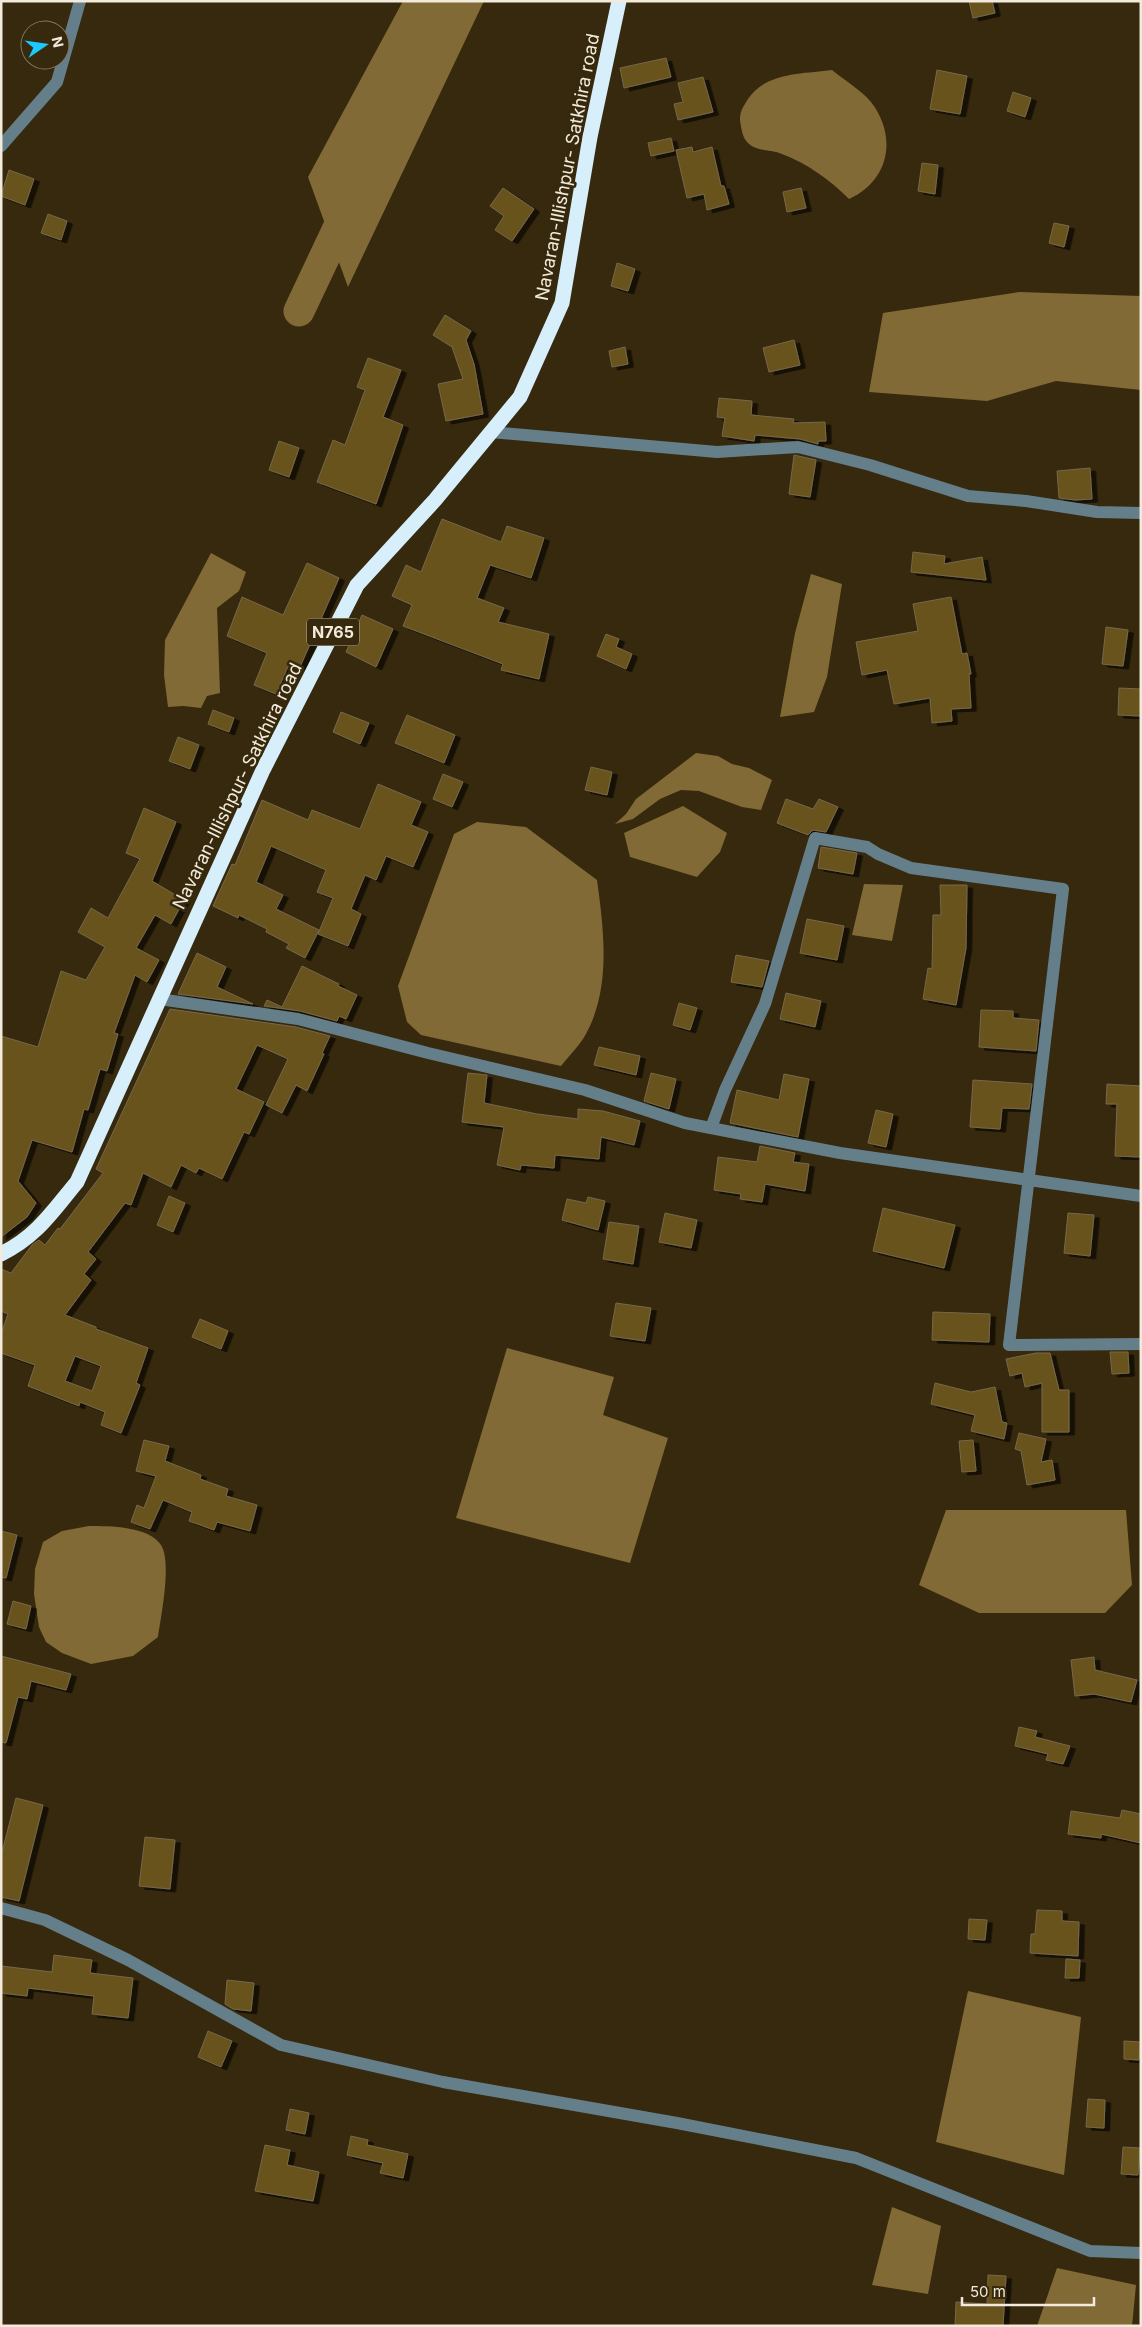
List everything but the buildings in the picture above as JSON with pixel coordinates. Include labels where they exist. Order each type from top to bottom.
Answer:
[{"type":"highway","name":"Navaran-Illishpur- Satkhira road","points":[[1,1254],[23,1243],[36,1232],[77,1182],[263,770],[357,585],[435,500],[520,397],[562,303],[590,137],[619,1]]},
{"type":"street","points":[[1,146],[58,82],[77,2]]},
{"type":"street","points":[[491,432],[717,452],[798,446],[870,465],[968,496],[1026,501],[1097,512],[1141,513]]},
{"type":"street","points":[[711,1128],[765,1004],[815,838],[867,847],[878,854],[911,868],[1063,889],[1009,1345],[1141,1344]]},
{"type":"street","points":[[159,999],[298,1019],[428,1053],[585,1090],[685,1123],[840,1153],[1141,1196]]},
{"type":"street","points":[[1,1908],[45,1920],[128,1960],[281,2045],[443,2082],[677,2123],[856,2158],[1090,2251],[1141,2253]]},
{"type":"shaded area","points":[[403,1],[484,1],[348,287],[308,177]]},
{"type":"shaded area","points":[[832,70],[871,102],[885,129],[885,157],[881,170],[863,191],[849,199],[826,179],[792,158],[751,145],[744,137],[740,120],[741,112],[748,99],[765,84],[786,76]]},
{"type":"shaded area","points":[[1019,292],[1141,296],[1141,390],[1056,381],[987,401],[869,392],[883,313]]},
{"type":"shaded area","points":[[211,553],[246,572],[239,591],[217,608],[220,693],[207,696],[201,708],[168,707],[164,675],[165,640]]},
{"type":"shaded area","points":[[811,574],[842,584],[827,677],[814,712],[780,717],[795,633]]},
{"type":"shaded area","points":[[696,753],[718,756],[732,764],[749,768],[772,780],[761,810],[742,807],[699,791],[681,790],[660,799],[633,819],[615,824],[626,814],[636,799]]},
{"type":"shaded area","points":[[683,806],[727,833],[720,852],[697,877],[630,857],[624,833]]},
{"type":"shaded area","points":[[477,822],[526,827],[597,880],[602,920],[604,961],[598,1002],[592,1021],[583,1039],[561,1066],[421,1035],[407,1022],[398,986],[454,834]]},
{"type":"shaded area","points":[[864,884],[903,885],[892,941],[852,935]]},
{"type":"shaded area","points":[[507,1348],[614,1377],[603,1415],[668,1438],[630,1563],[456,1518]]},
{"type":"shaded area","points":[[946,1510],[1126,1510],[1132,1585],[1105,1613],[979,1613],[919,1585]]},
{"type":"shaded area","points":[[89,1526],[128,1528],[148,1534],[161,1545],[166,1564],[165,1590],[158,1637],[133,1656],[91,1664],[62,1653],[46,1642],[39,1627],[34,1594],[35,1569],[43,1542],[62,1531]]},
{"type":"shaded area","points":[[968,1991],[1081,2017],[1064,2175],[936,2142]]},
{"type":"shaded area","points":[[892,2207],[941,2226],[928,2294],[872,2285]]},
{"type":"shaded area","points":[[1057,2268],[1136,2285],[1132,2326],[1037,2326]]},
{"type":"waterway","points":[[299,311],[350,203]]}]
